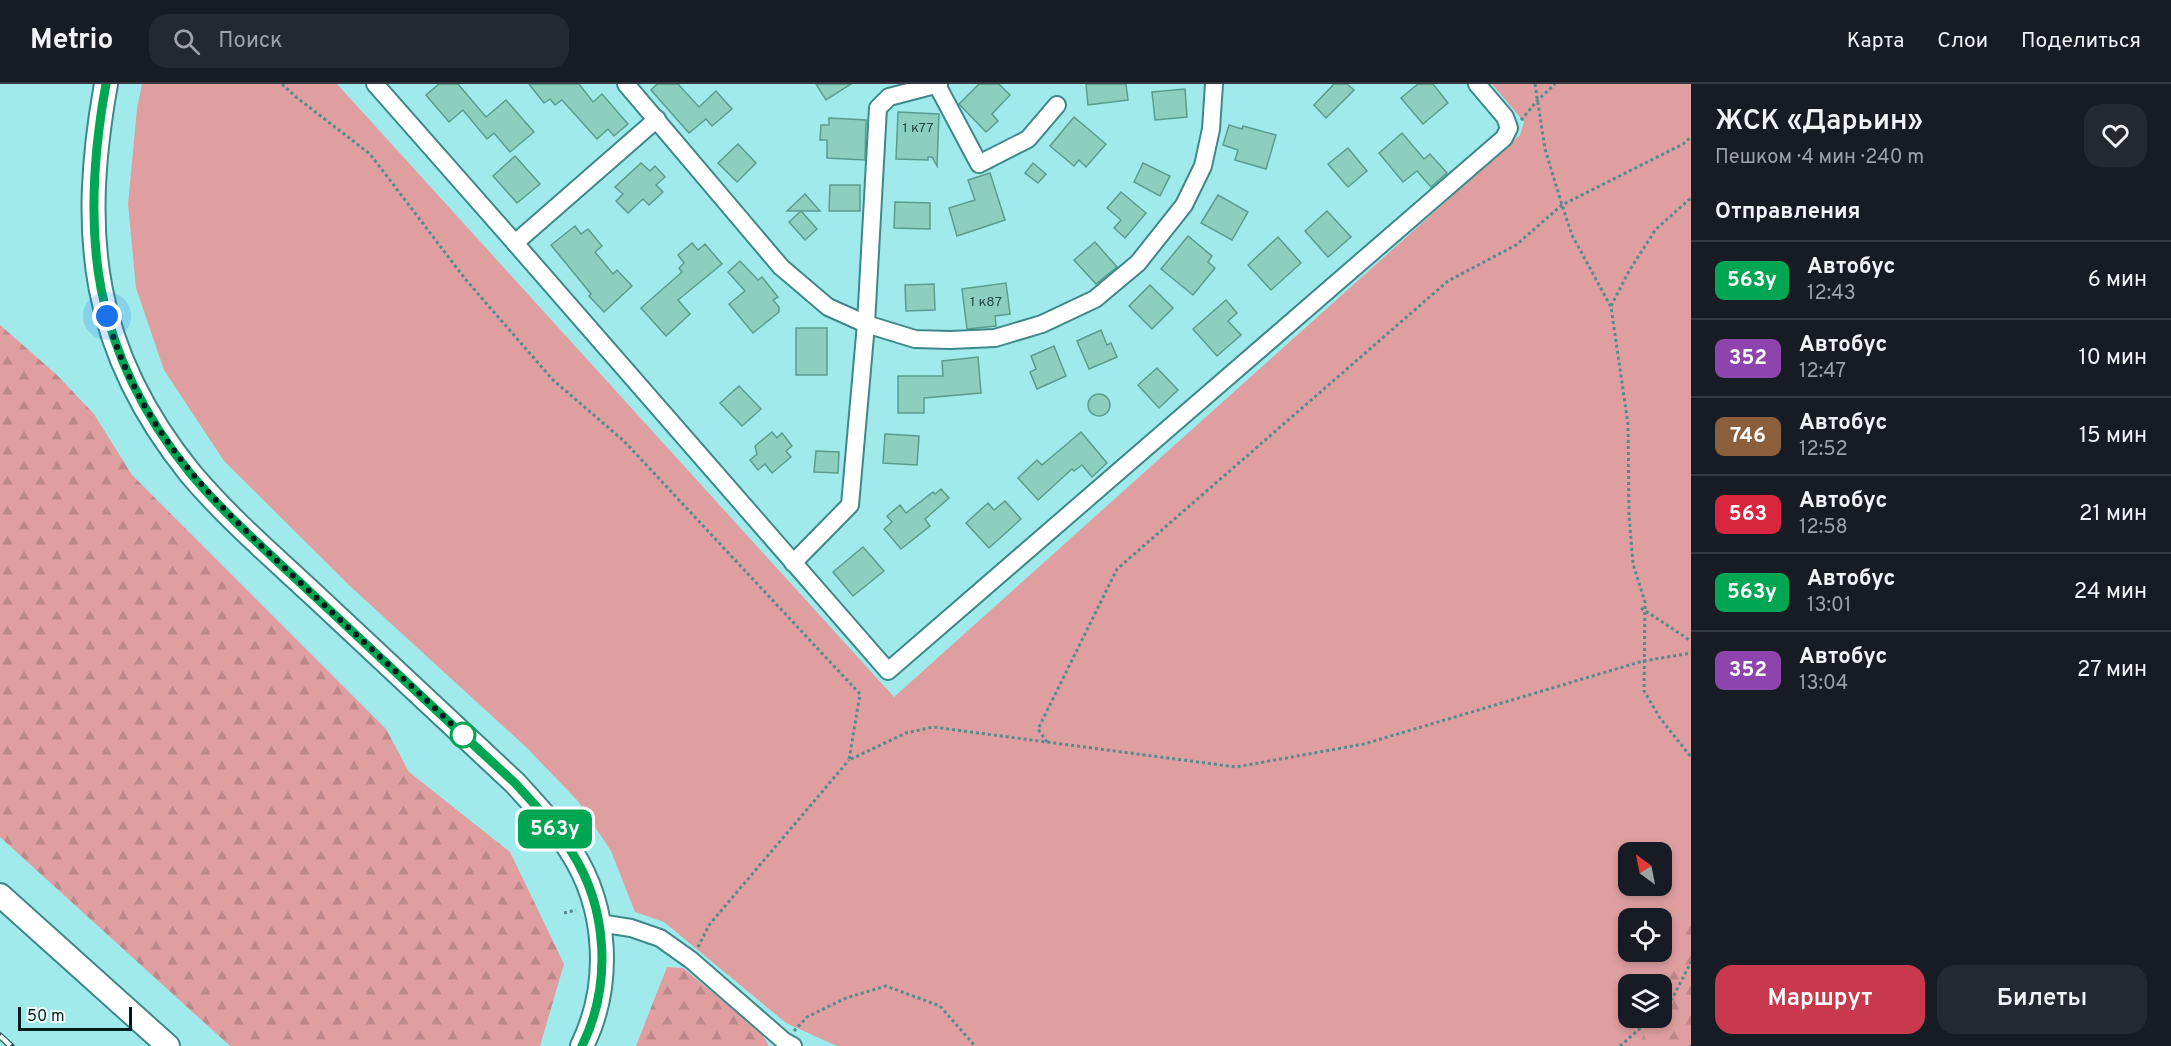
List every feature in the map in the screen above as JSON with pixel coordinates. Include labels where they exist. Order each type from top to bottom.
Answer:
[{"type":"street","points":[[106,84],[96,142],[93,236],[97,270],[112,333],[123,363],[149,415],[191,473],[223,509],[515,783],[550,821],[572,852],[588,884],[599,923],[602,956],[599,994],[582,1046]]},
{"type":"street","points":[[375,84],[888,670],[1504,138],[1509,128],[1505,117],[1477,84]]},
{"type":"street","points":[[626,84],[781,267],[828,307],[866,324],[915,339],[995,338],[1042,324],[1095,299],[1138,263],[1184,205],[1203,166],[1211,129],[1214,84]]},
{"type":"street","points":[[793,564],[850,505],[866,324],[878,108],[885,90],[938,85],[980,164],[1028,139],[1057,105]]},
{"type":"street","points":[[515,243],[657,119]]},
{"type":"street","points":[[0,895],[168,1046]]},
{"type":"street","points":[[599,923],[631,928],[660,938],[691,960],[789,1044]]},
{"type":"path","points":[[282,84],[370,154],[466,280],[553,380],[624,441],[860,694],[849,760]]},
{"type":"path","points":[[1535,84],[1545,149],[1572,235],[1611,307],[1628,424],[1629,515],[1633,564],[1646,602],[1644,691],[1660,718],[1691,757]]},
{"type":"path","points":[[1519,123],[1555,84]]},
{"type":"path","points":[[1047,742],[1038,729],[1117,569],[1448,280],[1516,245],[1562,205],[1683,144],[1691,137]]},
{"type":"path","points":[[1611,307],[1629,271],[1656,229],[1691,198]]},
{"type":"path","points":[[1641,608],[1691,641]]},
{"type":"path","points":[[691,960],[709,926],[849,760],[906,733],[933,727],[1236,766],[1364,744],[1643,662],[1691,653]]},
{"type":"path","points":[[564,913],[576,910]]},
{"type":"path","points":[[1672,999],[1691,962]]},
{"type":"path","points":[[789,1044],[807,1017],[846,998],[886,986],[940,1006],[975,1046]]},
{"type":"path","points":[[1620,1046],[1640,1028]]},
{"type":"green space","points":[[142,84],[337,84],[894,697],[1520,135],[1524,122],[1492,84],[1691,84],[1691,940],[1672,983],[1672,974],[1618,974],[1618,1028],[1652,1028],[1644,1046],[837,1046],[786,1023],[664,922],[635,912],[611,851],[578,801],[527,748],[351,587],[224,461],[164,370],[136,288],[128,204],[137,109]]},
{"type":"green space","points":[[0,325],[56,374],[94,414],[132,475],[386,729],[409,772],[510,852],[564,964],[540,1046],[230,1046],[0,837]]},
{"type":"green space","points":[[1691,920],[1691,1046],[1639,1046],[1646,1028],[1672,1028],[1672,974],[1669,974]]},
{"type":"green space","points":[[667,967],[683,968],[761,1032],[769,1046],[636,1046]]},
{"type":"building","points":[[439,84],[458,84],[486,117],[506,100],[534,132],[510,152],[494,133],[487,139],[463,110],[449,122],[426,95]]},
{"type":"building","points":[[529,84],[579,84],[593,102],[602,94],[628,124],[614,136],[608,129],[597,139],[562,100],[555,105],[550,99],[544,103]]},
{"type":"building","points":[[657,84],[678,84],[699,107],[716,91],[732,109],[712,126],[706,119],[689,133],[651,90]]},
{"type":"building","points":[[816,84],[851,84],[826,100]]},
{"type":"building","points":[[979,84],[999,84],[1010,95],[992,114],[998,121],[986,132],[959,104]]},
{"type":"building","points":[[1086,84],[1126,84],[1128,100],[1088,105]]},
{"type":"building","points":[[1334,84],[1347,84],[1354,90],[1326,118],[1314,105]]},
{"type":"building","points":[[1418,84],[1433,84],[1448,103],[1423,124],[1401,98]]},
{"type":"building","points":[[1185,89],[1187,117],[1155,120],[1152,92]]},
{"type":"building","points":[[898,112],[939,114],[937,166],[932,157],[928,157],[928,160],[896,159]]},
{"type":"building","points":[[1074,117],[1106,144],[1086,167],[1079,160],[1074,166],[1050,146]]},
{"type":"building","points":[[829,118],[866,120],[865,160],[827,158],[827,140],[820,140],[821,125],[829,125]]},
{"type":"building","points":[[1229,125],[1242,129],[1243,126],[1276,135],[1266,169],[1235,160],[1238,150],[1223,145]]},
{"type":"building","points":[[1402,133],[1424,159],[1430,154],[1447,173],[1431,187],[1417,171],[1403,182],[1379,153]]},
{"type":"building","points":[[738,144],[756,163],[737,182],[718,163]]},
{"type":"building","points":[[1348,148],[1367,171],[1348,187],[1328,164]]},
{"type":"building","points":[[515,156],[540,184],[517,203],[493,176]]},
{"type":"building","points":[[641,163],[650,171],[655,166],[665,177],[656,185],[663,192],[649,205],[643,199],[628,213],[616,201],[623,194],[615,187]]},
{"type":"building","points":[[1033,163],[1046,174],[1038,183],[1025,173]]},
{"type":"building","points":[[1143,163],[1170,176],[1160,196],[1134,182]]},
{"type":"building","points":[[990,173],[1005,220],[957,236],[949,208],[975,200],[968,180]]},
{"type":"building","points":[[830,185],[860,185],[860,211],[829,211]]},
{"type":"building","points":[[1121,192],[1146,213],[1125,238],[1114,228],[1121,220],[1107,208]]},
{"type":"building","points":[[805,194],[820,211],[787,211]]},
{"type":"building","points":[[1218,195],[1248,212],[1232,240],[1201,223]]},
{"type":"building","points":[[895,202],[930,203],[930,229],[894,228]]},
{"type":"building","points":[[801,211],[817,229],[805,240],[789,222]]},
{"type":"building","points":[[1327,211],[1351,237],[1328,257],[1305,231]]},
{"type":"building","points":[[575,226],[581,234],[588,229],[602,246],[595,252],[613,274],[617,270],[632,286],[604,312],[589,296],[591,294],[551,245]]},
{"type":"building","points":[[1188,236],[1212,256],[1208,262],[1215,268],[1193,295],[1161,269]]},
{"type":"building","points":[[1278,237],[1301,263],[1271,290],[1248,265]]},
{"type":"building","points":[[1095,242],[1117,267],[1096,284],[1074,260]]},
{"type":"building","points":[[692,243],[698,250],[705,244],[722,264],[678,300],[690,314],[666,336],[641,308],[682,272],[679,268],[684,263],[678,255]]},
{"type":"building","points":[[740,261],[758,280],[762,277],[778,297],[773,300],[779,307],[779,312],[753,333],[729,304],[745,291],[728,272]]},
{"type":"building","points":[[1006,283],[1010,314],[995,316],[996,326],[967,329],[962,289]]},
{"type":"building","points":[[934,284],[935,310],[906,311],[905,285]]},
{"type":"building","points":[[1150,285],[1173,308],[1152,329],[1129,306]]},
{"type":"building","points":[[1226,300],[1237,313],[1228,321],[1241,335],[1217,356],[1193,329]]},
{"type":"building","points":[[796,328],[827,328],[827,375],[796,375]]},
{"type":"building","points":[[1101,330],[1107,345],[1111,343],[1117,357],[1089,369],[1077,341]]},
{"type":"building","points":[[1054,346],[1066,376],[1037,389],[1030,372],[1036,369],[1031,356]]},
{"type":"building","points":[[978,357],[981,393],[924,398],[924,413],[898,413],[898,376],[943,376],[942,361]]},
{"type":"building","points":[[1157,368],[1178,390],[1159,408],[1138,385]]},
{"type":"building","points":[[739,386],[761,409],[742,426],[720,403]]},
{"type":"building","points":[[1099,394],[1107,397],[1110,405],[1107,413],[1099,416],[1091,413],[1088,405],[1091,397]]},
{"type":"building","points":[[772,432],[777,438],[782,433],[792,446],[786,451],[791,457],[772,473],[765,464],[758,470],[750,460],[757,454],[755,446]]},
{"type":"building","points":[[1081,432],[1107,463],[1092,477],[1082,465],[1074,471],[1072,469],[1038,500],[1018,478],[1037,460],[1042,465]]},
{"type":"building","points":[[885,434],[919,436],[917,465],[883,463]]},
{"type":"building","points":[[816,451],[839,452],[838,473],[814,472]]},
{"type":"building","points":[[941,489],[949,498],[925,519],[930,526],[901,549],[884,529],[892,522],[887,516],[900,505],[906,513],[933,492],[935,494]]},
{"type":"building","points":[[1005,501],[1021,519],[989,548],[966,523],[988,503],[994,510]]},
{"type":"building","points":[[863,547],[884,571],[853,596],[833,572]]},
{"type":"railway","points":[[0,1036],[11,1046]]},
{"type":"bus line","name":"563у","points":[[106,84],[96,142],[93,236],[102,300],[117,348],[135,390],[169,445],[216,502],[245,532],[515,783],[550,821],[572,852],[588,884],[595,906],[602,956],[599,994],[582,1046]]},
{"type":"route","points":[[107,316],[135,390],[169,445],[191,473],[245,532],[463,735]]}]
